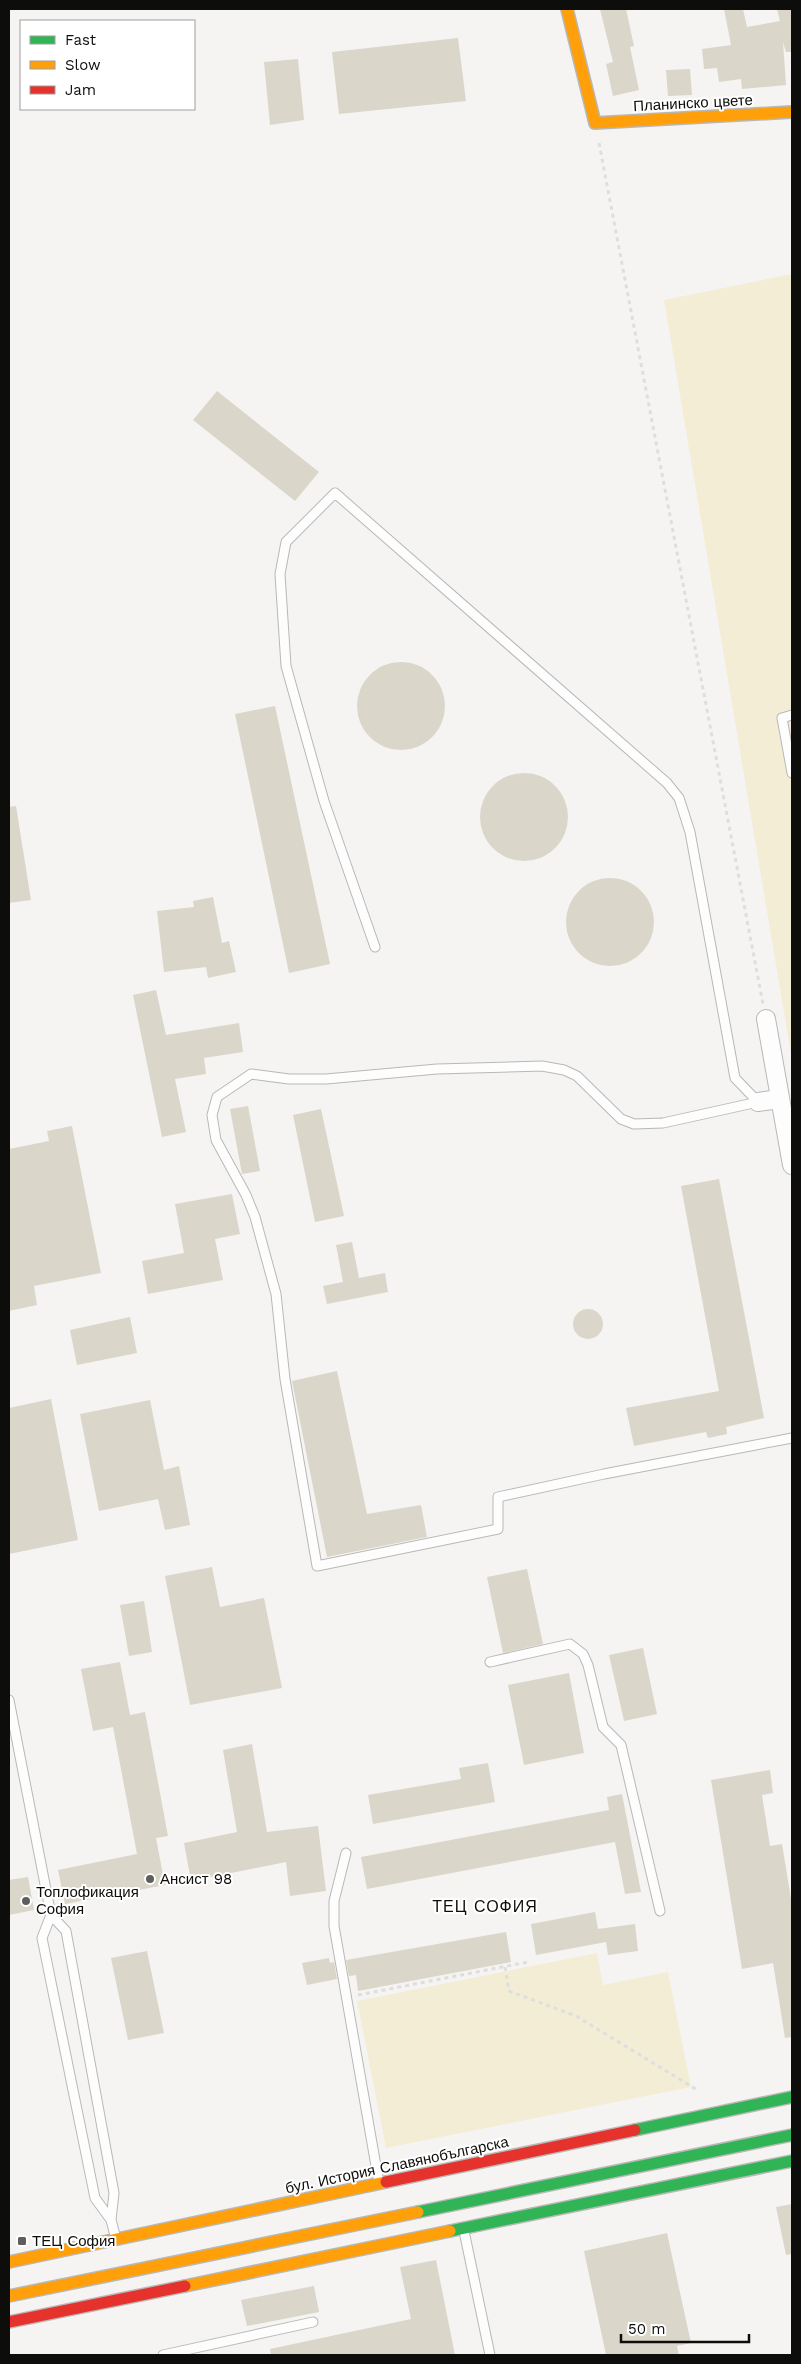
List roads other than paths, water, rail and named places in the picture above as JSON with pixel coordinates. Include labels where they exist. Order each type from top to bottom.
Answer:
[{"type":"main road","name":"Планинско цвете","points":[[566,9],[595,123],[792,112]]},
{"type":"main road","name":"бул. История Славянобългарска","points":[[9,2262],[792,2097]]},
{"type":"main road","points":[[9,2296],[792,2135]]},
{"type":"main road","points":[[9,2322],[792,2161]]},
{"type":"street","points":[[766,1019],[792,1165]]},
{"type":"street","points":[[758,1102],[780,1099]]},
{"type":"lane","points":[[375,947],[324,801],[286,666],[280,574],[286,542],[335,493],[666,783],[679,798],[690,832],[735,1078],[758,1102]]},
{"type":"lane","points":[[792,716],[782,718],[792,773]]},
{"type":"lane","points":[[758,1102],[663,1123],[634,1124],[621,1119],[577,1076],[564,1070],[542,1066],[437,1069],[326,1079],[289,1079],[251,1074],[217,1097],[212,1115],[216,1140],[246,1195],[255,1217],[276,1294],[285,1379],[317,1566],[498,1529],[498,1497],[604,1474],[792,1438]]},
{"type":"lane","points":[[490,1662],[570,1644],[582,1654],[588,1665],[603,1727],[621,1745],[660,1912]]},
{"type":"lane","points":[[9,1700],[51,1915],[66,1931],[114,2193],[112,2220],[117,2240]]},
{"type":"lane","points":[[346,1853],[334,1901],[334,1926],[348,1997],[379,2184]]},
{"type":"lane","points":[[51,1915],[42,1938],[95,2198],[112,2220]]},
{"type":"lane","points":[[464,2228],[490,2355]]},
{"type":"lane","points":[[163,2355],[313,2322]]},
{"type":"place","name":"Ансист 98","points":[[150,1879]]},
{"type":"place","name":"Топлофикация София","points":[[26,1901]]},
{"type":"place","name":"ТЕЦ София","points":[[22,2241]]},
{"type":"district","name":"ТЕЦ СОФИЯ","points":[[485,1906]]}]
